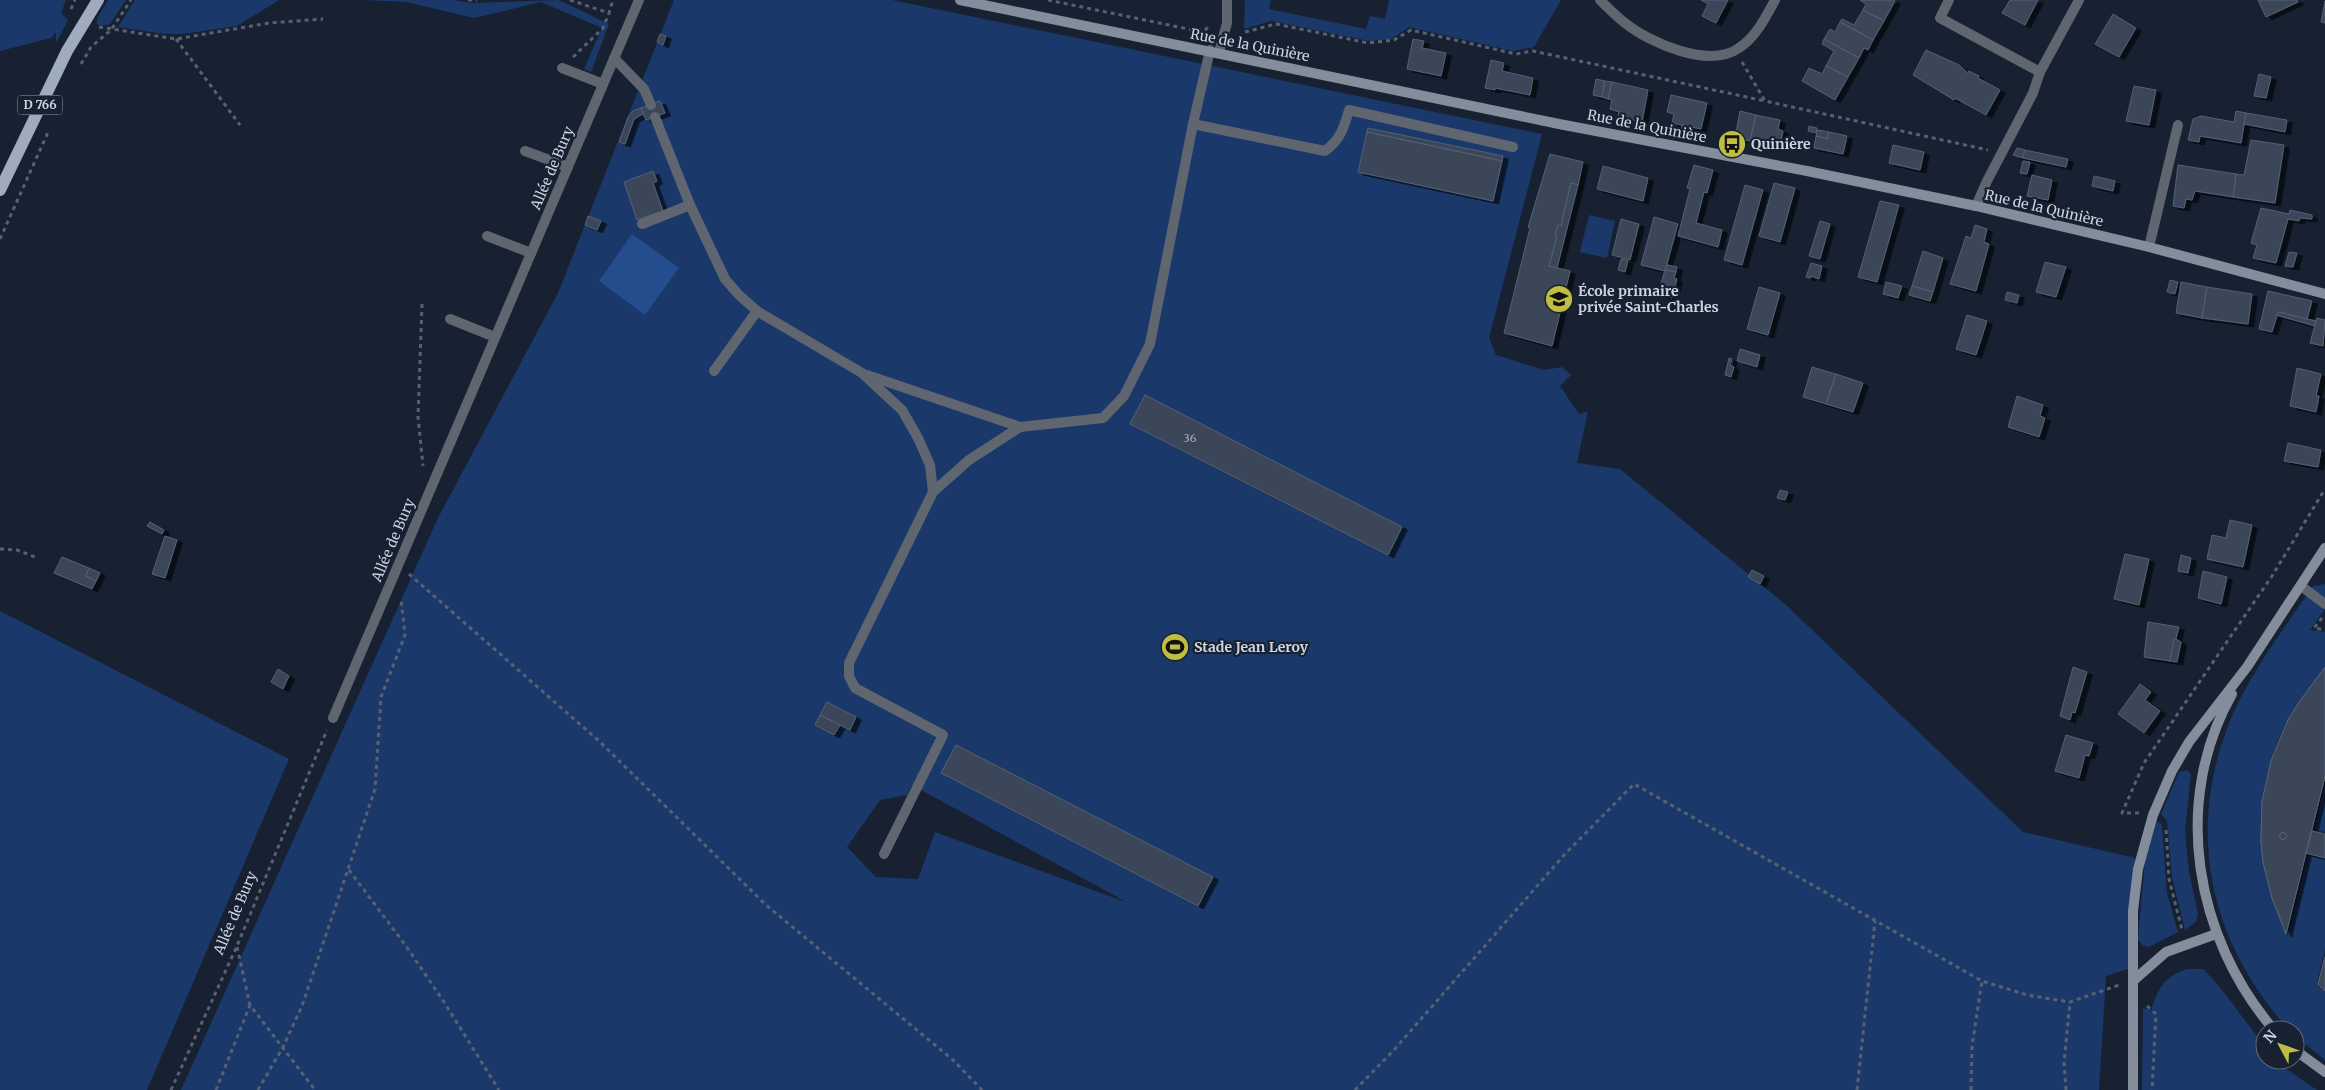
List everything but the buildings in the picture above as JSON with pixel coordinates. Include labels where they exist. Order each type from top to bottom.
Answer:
[{"type":"main road","name":"D 766","points":[[0,190],[67,51],[98,0]]},
{"type":"street","name":"Allée de Bury","points":[[333,718],[639,0]]},
{"type":"street","name":"Rue de la Quinière","points":[[960,0],[1214,51],[1559,124],[1807,171],[1976,206],[2150,247],[2325,294]]},
{"type":"street","points":[[862,373],[1020,427],[1104,418],[1124,396],[1150,344],[1193,124],[1214,51],[1227,23],[1227,0]]},
{"type":"street","points":[[1600,0],[1626,24],[1653,40],[1680,51],[1710,56],[1737,50],[1750,39],[1775,0]]},
{"type":"street","points":[[1949,0],[1940,18],[2040,72]]},
{"type":"street","points":[[1976,206],[2033,93],[2040,72],[2079,0]]},
{"type":"street","points":[[614,58],[644,89],[650,105]]},
{"type":"street","points":[[562,68],[603,84]]},
{"type":"street","points":[[1193,124],[1325,151],[1337,142],[1344,128],[1349,110],[1512,147]]},
{"type":"street","points":[[655,117],[690,205],[725,279],[738,295],[757,310],[862,373],[902,410],[918,438],[930,466],[933,492]]},
{"type":"street","points":[[2150,247],[2178,125]]},
{"type":"street","points":[[525,151],[568,167]]},
{"type":"street","points":[[642,224],[690,205]]},
{"type":"street","points":[[487,236],[531,253]]},
{"type":"street","points":[[714,370],[757,310]]},
{"type":"street","points":[[450,319],[495,337]]},
{"type":"street","points":[[884,854],[944,735],[855,688],[849,676],[850,663],[933,492],[969,460],[1020,427]]},
{"type":"street","points":[[2133,1090],[2133,911],[2138,869],[2150,814],[2189,742],[2247,667],[2325,548]]},
{"type":"street","points":[[2301,586],[2325,604]]},
{"type":"street","points":[[2247,667],[2216,726],[2208,750],[2199,797],[2196,843],[2206,903],[2216,934],[2235,976],[2265,1020]]},
{"type":"street","points":[[2134,981],[2166,952],[2216,934]]},
{"type":"street","points":[[2305,1057],[2325,1072]]},
{"type":"path","points":[[70,12],[75,0]]},
{"type":"path","points":[[76,72],[91,48],[112,30],[131,0]]},
{"type":"path","points":[[468,0],[477,0]]},
{"type":"path","points":[[570,0],[609,13]]},
{"type":"path","points":[[562,68],[602,28],[613,0]]},
{"type":"path","points":[[1048,0],[1193,30],[1205,30],[1209,26]]},
{"type":"path","points":[[95,27],[176,39],[268,23],[323,19]]},
{"type":"path","points":[[1245,32],[1276,24],[1368,43],[1394,40],[1411,30],[1516,54],[1533,51],[2002,153]]},
{"type":"path","points":[[176,39],[240,125]]},
{"type":"path","points":[[1737,50],[1764,101]]},
{"type":"path","points":[[0,239],[52,125]]},
{"type":"path","points":[[422,304],[418,417],[424,471]]},
{"type":"path","points":[[2150,814],[2122,813],[2144,763],[2272,576],[2325,489]]},
{"type":"path","points":[[0,549],[17,550],[35,557]]},
{"type":"path","points":[[258,1090],[283,1047],[302,1006],[375,789],[381,697],[405,635],[398,564]]},
{"type":"path","points":[[398,564],[599,741],[766,905],[953,1060],[982,1090]]},
{"type":"path","points":[[2325,614],[2314,628],[2325,630]]},
{"type":"path","name":"Allée de Bury","points":[[171,1090],[236,946],[333,718]]},
{"type":"path","points":[[1355,1090],[1394,1050],[1565,854],[1634,784],[1982,981],[2027,996],[2070,1002],[2134,981],[2146,1004],[2156,1014],[2152,1090]]},
{"type":"path","points":[[2166,825],[2169,879],[2182,930]]},
{"type":"path","points":[[348,870],[412,954],[499,1090]]},
{"type":"path","points":[[1857,1090],[1875,921]]},
{"type":"path","points":[[236,946],[250,1005],[316,1090]]},
{"type":"path","points":[[1971,1090],[1972,1046],[1982,981]]},
{"type":"path","points":[[2066,1090],[2064,1063],[2070,1002]]},
{"type":"path","points":[[216,1090],[250,1005]]},
{"type":"shaded area","points":[[0,0],[66,0],[61,13],[68,20],[56,43],[56,32],[51,38],[0,51]]},
{"type":"shaded area","points":[[108,0],[126,0],[110,24],[101,26],[97,24],[97,19]]},
{"type":"shaded area","points":[[135,0],[279,0],[237,26],[183,34],[165,34],[118,27]]},
{"type":"shaded area","points":[[363,0],[453,0],[472,3],[559,0],[609,24],[591,72],[584,69],[602,28],[541,2],[474,18],[406,2]]},
{"type":"shaded area","points":[[674,0],[892,0],[1542,134],[1489,338],[1496,355],[1544,370],[1562,367],[1571,375],[1560,386],[1579,414],[1588,411],[1577,463],[1620,469],[1785,604],[2023,832],[2135,858],[2128,935],[2128,969],[2106,976],[2099,1090],[181,1090],[438,518],[558,293]],"holes":[[[912,785],[1128,903],[935,832],[918,879],[876,877],[847,847],[880,800],[907,795]]]},
{"type":"shaded area","points":[[1245,0],[1271,0],[1269,9],[1366,29],[1370,16],[1385,19],[1389,0],[1561,0],[1534,47],[1513,51],[1409,27],[1391,39],[1369,41],[1271,21],[1244,29]]},
{"type":"shaded area","points":[[1589,215],[1615,221],[1607,258],[1580,252]]},
{"type":"shaded area","points":[[632,234],[679,268],[645,315],[599,281]]},
{"type":"shaded area","points":[[2325,584],[2325,609],[2310,630],[2325,632],[2325,667],[2296,707],[2276,746],[2263,800],[2261,828],[2268,883],[2276,910],[2288,936],[2308,855],[2325,859],[2325,950],[2317,982],[2325,991],[2325,1060],[2305,1044],[2305,1020],[2281,1020],[2261,995],[2239,959],[2223,920],[2212,881],[2208,840],[2210,798],[2218,756],[2233,714],[2260,665],[2313,586]]},
{"type":"shaded area","points":[[0,611],[289,759],[147,1090],[0,1090]]},
{"type":"shaded area","points":[[2187,770],[2191,774],[2185,831],[2189,872],[2198,914],[2196,922],[2185,930],[2172,877],[2167,821],[2161,814],[2179,772]]},
{"type":"shaded area","points":[[2325,784],[2325,832],[2314,830]]},
{"type":"shaded area","points":[[2157,821],[2162,825],[2167,893],[2178,932],[2149,947],[2142,945],[2138,939],[2145,861]]},
{"type":"shaded area","points":[[2187,969],[2203,969],[2220,987],[2255,1033],[2255,1070],[2288,1070],[2317,1090],[2142,1090],[2143,1008],[2151,1010],[2163,984],[2179,972]]},
{"type":"place","name":"Quinière","points":[[1732,144]]},
{"type":"place","name":"École primaire privée Saint-Charles","points":[[1559,299]]},
{"type":"place","name":"Stade Jean Leroy","points":[[1175,647]]}]
